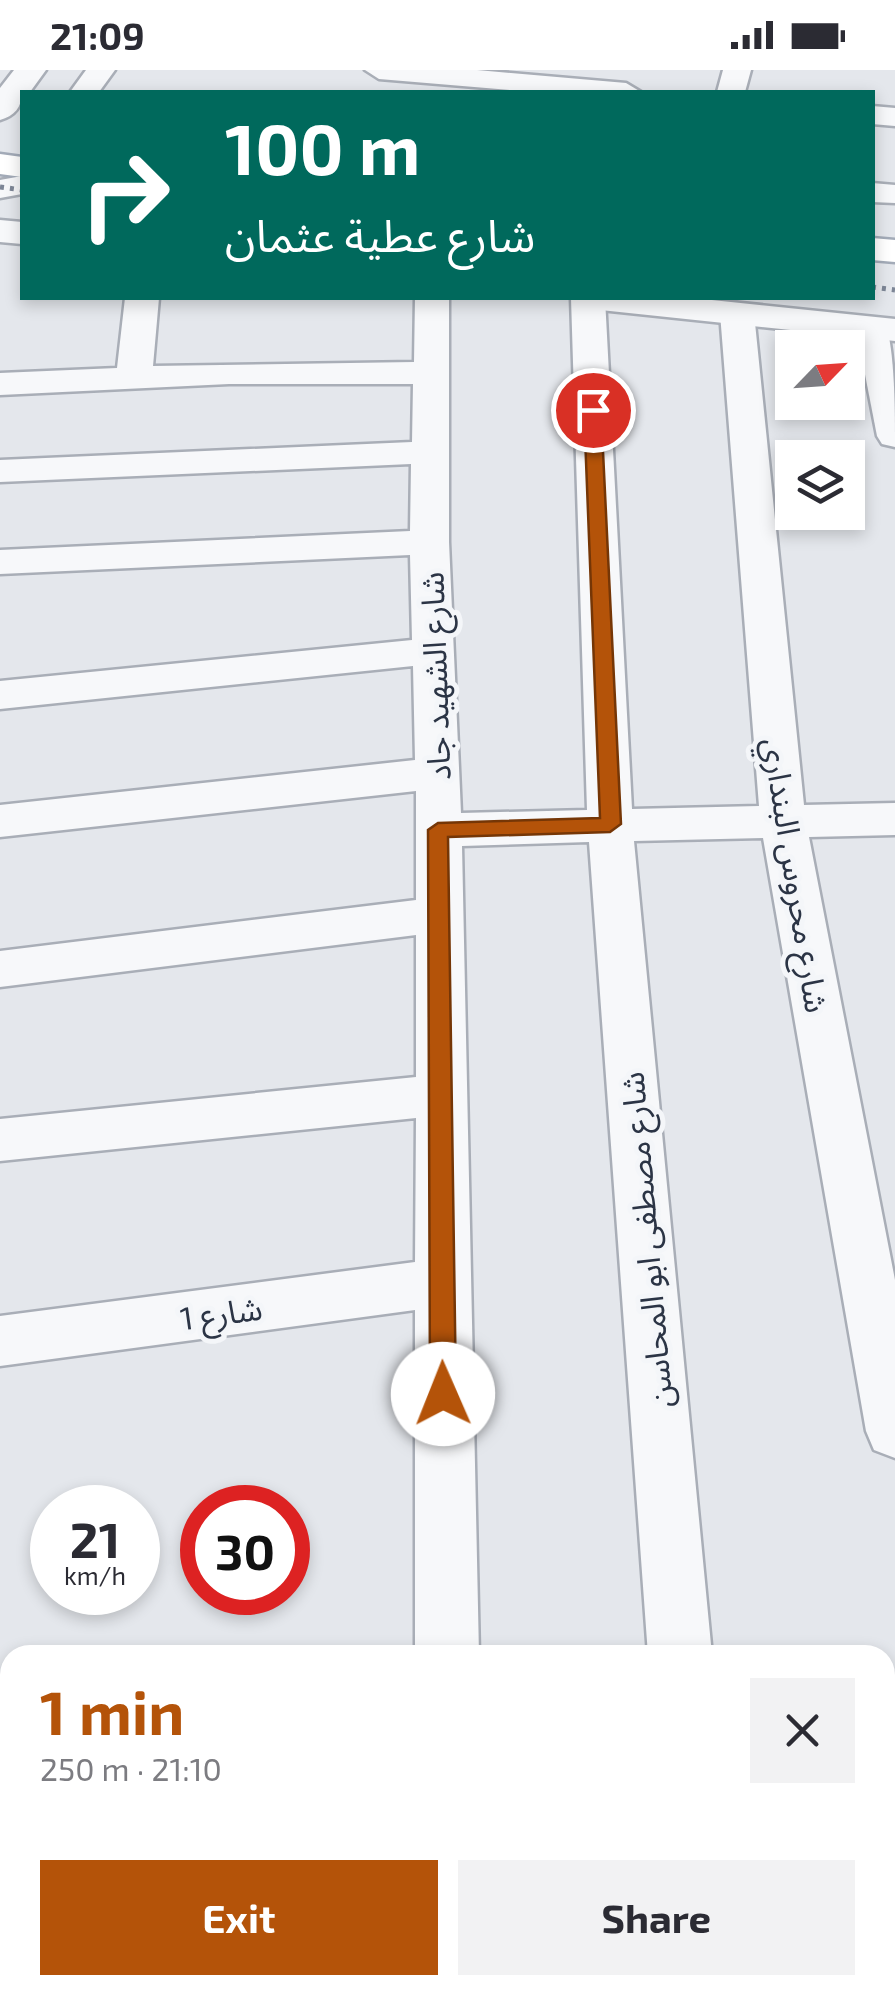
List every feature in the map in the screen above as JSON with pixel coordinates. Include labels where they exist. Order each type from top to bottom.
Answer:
[{"type":"street","points":[[0,110],[30,70]]},
{"type":"street","points":[[86,90],[101,70]]},
{"type":"street","points":[[379,70],[406,78],[595,90]]},
{"type":"street","points":[[134,377],[142,300]]},
{"type":"street","name":"شارع الشهيد جاد","points":[[432,300],[428,452],[438,773],[447,1645]]},
{"type":"street","name":"شارع مصطفى ابو المحاسن","points":[[589,300],[610,824],[679,1645]]},
{"type":"street","points":[[609,300],[884,329],[895,436]]},
{"type":"street","name":"شارع محروس البنداري","points":[[736,313],[783,821],[895,1431]]},
{"type":"street","points":[[0,384],[134,377],[431,373]]},
{"type":"street","points":[[0,471],[428,452]]},
{"type":"street","points":[[0,562],[429,542]]},
{"type":"street","points":[[0,695],[432,650]]},
{"type":"street","points":[[0,821],[438,773]]},
{"type":"street","points":[[438,830],[895,818]]},
{"type":"street","points":[[0,969],[438,915]]},
{"type":"street","points":[[0,1140],[440,1095]]},
{"type":"street","name":"شارع 1","points":[[0,1341],[442,1283]]},
{"type":"railway","points":[[0,187],[20,190]]},
{"type":"railway","points":[[875,287],[895,290]]},
{"type":"route","points":[[443,1394],[438,830],[610,824],[593,410]]}]
